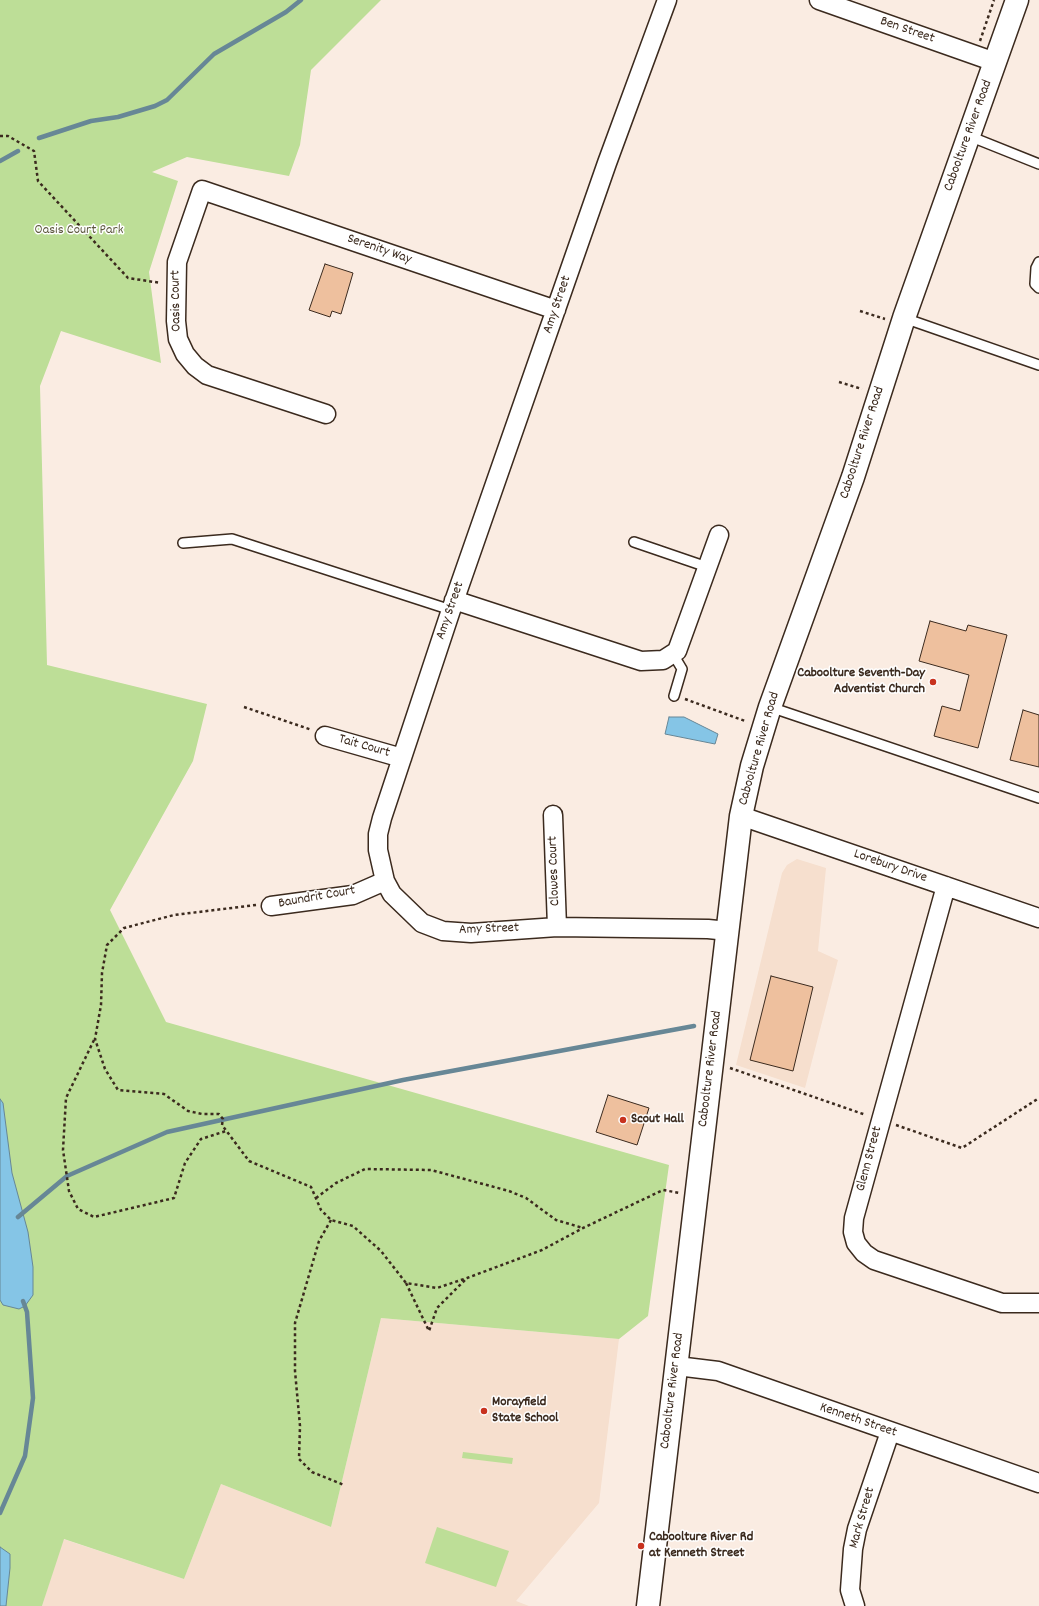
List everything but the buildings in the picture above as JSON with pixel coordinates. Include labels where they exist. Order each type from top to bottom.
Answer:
[{"type":"main road","name":"Caboolture River Road","points":[[648,1606],[741,816],[752,766],[770,707],[853,477],[895,319],[969,136],[1017,0]]},
{"type":"street","name":"Amy Street","points":[[667,0],[452,605],[382,818],[378,834],[379,855],[385,881],[400,905],[422,923],[443,931],[471,933],[557,927],[708,929],[728,931]]},
{"type":"street","name":"Ben Street","points":[[819,0],[995,62]]},
{"type":"street","name":"Serenity Way","points":[[202,190],[556,310]]},
{"type":"street","name":"Oasis Court","points":[[202,190],[177,262],[176,321],[178,339],[185,354],[195,366],[207,375],[326,414]]},
{"type":"street","points":[[452,605],[641,661],[663,660],[677,651],[719,535]]},
{"type":"street","name":"Tait Court","points":[[325,736],[402,758]]},
{"type":"street","name":"Clowes Court","points":[[553,815],[557,927]]},
{"type":"street","name":"Lorebury Drive","points":[[741,816],[1039,918]]},
{"type":"street","name":"Baundrit Court","points":[[271,906],[353,895],[385,881]]},
{"type":"street","name":"Glenn Street","points":[[946,886],[856,1210],[853,1232],[856,1243],[874,1260],[1002,1303],[1039,1303]]},
{"type":"street","name":"Kenneth Street","points":[[677,1366],[718,1371],[1039,1483]]},
{"type":"street","name":"Mark Street","points":[[855,1606],[850,1590],[853,1549],[857,1529],[890,1432]]},
{"type":"lane","points":[[969,136],[1039,164]]},
{"type":"lane","points":[[1039,262],[1036,268],[1036,284],[1039,288]]},
{"type":"lane","points":[[895,319],[1039,365]]},
{"type":"lane","points":[[183,543],[232,539],[452,605]]},
{"type":"lane","points":[[634,542],[707,567]]},
{"type":"lane","points":[[674,654],[682,669],[676,692]]},
{"type":"lane","points":[[770,707],[1039,798]]},
{"type":"path","points":[[979,44],[994,0]]},
{"type":"path","points":[[0,136],[8,136],[34,151],[38,181],[128,278],[176,285]]},
{"type":"path","points":[[860,311],[895,319]]},
{"type":"path","points":[[839,382],[862,389]]},
{"type":"path","points":[[676,692],[683,690],[684,699],[744,721]]},
{"type":"path","points":[[244,707],[325,736]]},
{"type":"path","points":[[226,1131],[201,1140],[185,1163],[174,1198],[94,1217],[78,1209],[69,1191],[63,1150],[66,1098],[95,1039],[101,1005],[102,973],[107,945],[124,928],[174,915],[251,904],[271,906]]},
{"type":"path","points":[[95,1039],[105,1069],[118,1090],[164,1094],[188,1111],[202,1114],[219,1114],[223,1119],[222,1125],[249,1161],[311,1187],[321,1210],[331,1220],[353,1226],[381,1251],[406,1283],[429,1331],[438,1308],[467,1278]]},
{"type":"path","points":[[316,1198],[336,1183],[365,1169],[431,1170],[508,1191],[526,1198],[556,1220],[583,1228]]},
{"type":"path","points":[[406,1283],[437,1288],[542,1250],[583,1228],[663,1190],[680,1193]]},
{"type":"path","points":[[331,1220],[319,1241],[295,1323],[295,1371],[300,1426],[299,1459],[312,1472],[344,1485]]},
{"type":"shaded area","points":[[797,859],[826,868],[818,951],[838,960],[805,1088],[736,1065],[782,873],[787,865]]},
{"type":"shaded area","name":"Morayfield State School","points":[[381,1318],[619,1339],[599,1503],[516,1601],[529,1606],[42,1606],[63,1539],[184,1579],[221,1484],[331,1527]]},
{"type":"green space","name":"Oasis Court Park","points":[[0,0],[381,0],[311,70],[300,145],[289,176],[187,157],[152,172],[178,181],[149,272],[161,363],[61,331],[40,386],[47,665],[207,704],[193,761],[110,910],[166,1022],[669,1165],[648,1316],[619,1339],[381,1318],[331,1527],[221,1484],[184,1579],[64,1539],[42,1606],[0,1606]]},
{"type":"green space","points":[[463,1452],[513,1458],[512,1464],[462,1458]]},
{"type":"green space","points":[[437,1527],[509,1551],[496,1587],[425,1563]]},
{"type":"water","points":[[669,717],[684,717],[718,734],[715,744],[665,734]]},
{"type":"water","points":[[0,1099],[3,1103],[12,1173],[28,1232],[33,1267],[33,1295],[25,1306],[19,1309],[3,1305],[0,1300]]},
{"type":"water","points":[[0,1547],[10,1554],[6,1606],[0,1606]]},
{"type":"waterway","points":[[39,138],[91,121],[118,117],[155,106],[167,100],[214,54],[286,12],[301,0]]},
{"type":"waterway","points":[[0,161],[18,151]]},
{"type":"waterway","points":[[18,1217],[67,1176],[167,1132],[403,1080],[694,1026]]},
{"type":"waterway","points":[[0,1513],[25,1456],[33,1398],[27,1312],[23,1301]]},
{"type":"place","name":"Caboolture Seventh-Day Adventist Church","points":[[933,682]]},
{"type":"place","name":"Scout Hall","points":[[623,1120]]},
{"type":"place","name":"Morayfield State School","points":[[484,1411]]},
{"type":"place","name":"Caboolture River Rd at Kenneth Street","points":[[641,1546]]}]
